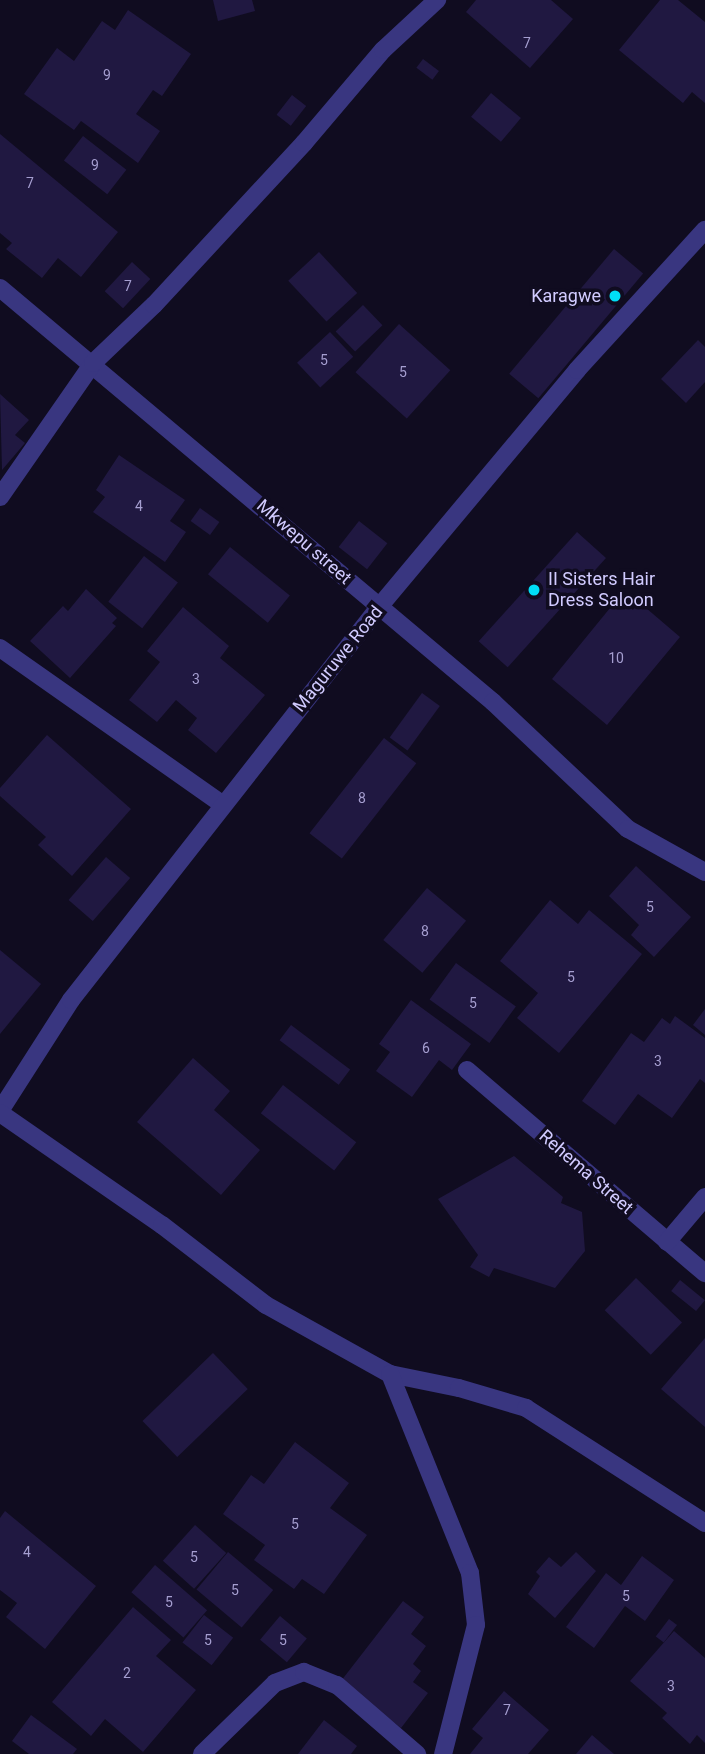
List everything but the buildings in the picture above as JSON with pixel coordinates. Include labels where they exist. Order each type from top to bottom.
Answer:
[{"type":"street","points":[[0,497],[93,363],[154,304],[383,50],[437,0]]},
{"type":"street","name":"Maguruwe Road","points":[[0,1112],[71,1000],[379,607],[577,370],[705,230]]},
{"type":"street","name":"Mkwepu street","points":[[0,288],[93,363],[494,702],[628,829],[705,872]]},
{"type":"street","points":[[0,648],[222,804]]},
{"type":"street","name":"Rehema Street","points":[[467,1070],[705,1273]]},
{"type":"street","points":[[0,1112],[162,1225],[266,1305],[390,1374],[459,1388],[526,1408],[705,1523]]},
{"type":"street","points":[[667,1242],[705,1197]]},
{"type":"street","points":[[390,1374],[470,1573],[476,1625],[443,1754]]},
{"type":"street","points":[[202,1754],[275,1683],[304,1672],[337,1685],[417,1754]]},
{"type":"place","name":"Karagwe","points":[[615,296]]},
{"type":"place","name":"II Sisters Hair Dress Saloon","points":[[534,590]]}]
